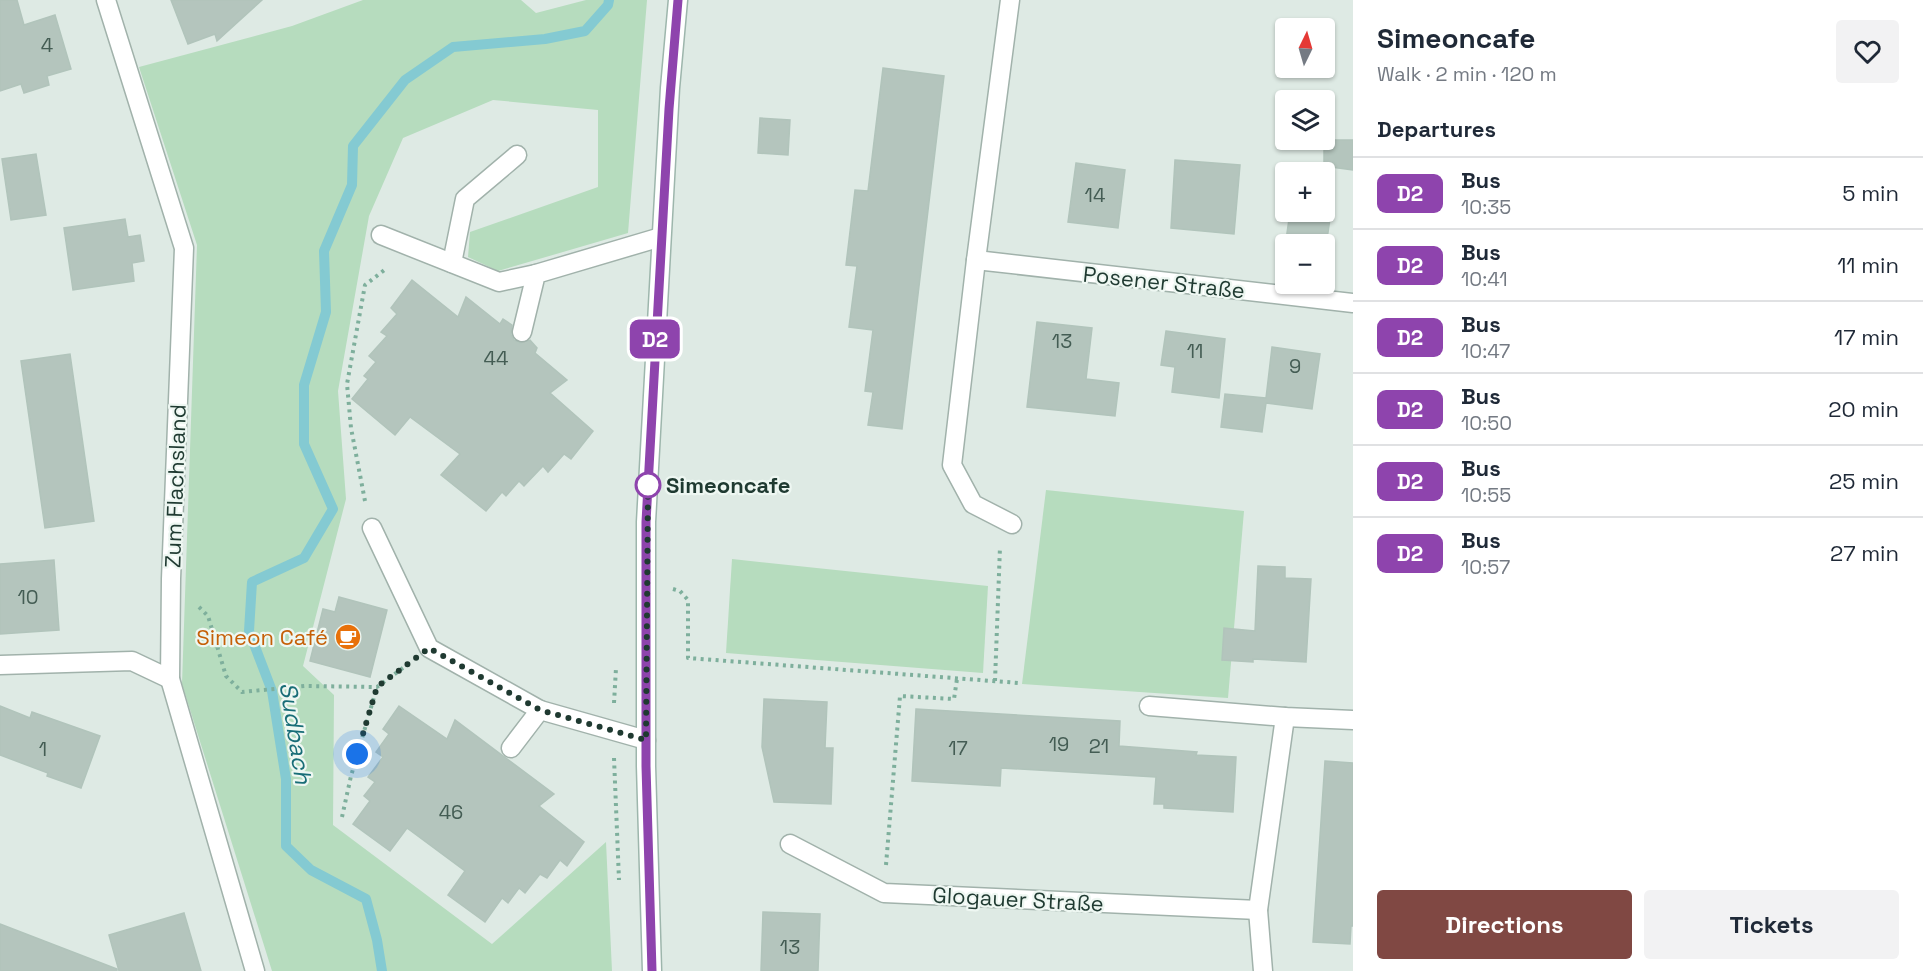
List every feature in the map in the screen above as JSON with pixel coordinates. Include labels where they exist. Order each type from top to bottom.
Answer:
[{"type":"street","name":"Zum Flachsland","points":[[106,0],[184,248],[171,579],[171,679],[255,971]]},
{"type":"street","points":[[652,971],[646,740],[646,522],[670,88],[678,0]]},
{"type":"street","points":[[1007,521],[973,504],[951,465],[1010,0]]},
{"type":"street","points":[[452,263],[465,199],[517,155]]},
{"type":"street","points":[[381,236],[499,282],[536,274],[661,237]]},
{"type":"street","name":"Posener Straße","points":[[976,260],[1353,303]]},
{"type":"street","points":[[522,332],[536,274]]},
{"type":"street","points":[[372,528],[429,648],[540,710],[646,740]]},
{"type":"street","points":[[0,665],[132,661],[171,679]]},
{"type":"street","points":[[1149,706],[1353,720]]},
{"type":"street","points":[[511,748],[540,710]]},
{"type":"street","points":[[1263,971],[1258,910],[1285,717]]},
{"type":"street","name":"Glogauer Straße","points":[[790,844],[884,893],[1258,910]]},
{"type":"path","points":[[372,528],[359,478],[347,384],[365,285],[412,247]]},
{"type":"path","points":[[995,681],[1007,521]]},
{"type":"path","points":[[171,579],[208,616],[226,676],[242,692],[305,686],[377,687]]},
{"type":"path","points":[[680,591],[687,600],[688,658],[1019,683]]},
{"type":"path","points":[[342,817],[351,776],[377,687],[429,648]]},
{"type":"path","points":[[884,893],[900,696],[954,699],[957,679]]},
{"type":"green space","points":[[363,0],[521,0],[536,13],[586,0],[647,0],[628,233],[498,271],[468,257],[470,232],[598,187],[598,110],[493,100],[403,138],[369,216],[338,391],[346,499],[303,666],[334,695],[333,825],[492,944],[606,842],[612,971],[272,971],[182,684],[197,245],[139,67],[292,26]]},
{"type":"green space","points":[[1046,490],[1244,511],[1228,698],[1022,684]]},
{"type":"green space","points":[[732,559],[988,586],[983,673],[726,653]]},
{"type":"building","points":[[0,0],[17,0],[24,25],[55,15],[71,69],[47,76],[49,85],[24,93],[21,84],[0,91]]},
{"type":"building","points":[[171,0],[262,0],[217,41],[215,34],[188,44]]},
{"type":"building","points":[[883,68],[944,76],[902,429],[868,425],[873,392],[865,391],[873,330],[849,327],[857,266],[846,265],[855,190],[868,191]]},
{"type":"building","points":[[760,118],[790,120],[788,155],[758,153]]},
{"type":"building","points":[[1335,140],[1353,140],[1353,170],[1335,168],[1335,162],[1324,162],[1324,150],[1335,150]]},
{"type":"building","points":[[36,154],[46,215],[11,220],[2,159]]},
{"type":"building","points":[[1175,160],[1240,165],[1234,234],[1171,228]]},
{"type":"building","points":[[1076,163],[1125,170],[1118,228],[1068,222]]},
{"type":"building","points":[[125,219],[128,237],[140,235],[144,261],[132,263],[134,281],[73,290],[64,228]]},
{"type":"building","points":[[1289,222],[1330,222],[1328,234],[1287,234]]},
{"type":"building","points":[[412,280],[458,317],[466,297],[500,324],[503,319],[512,325],[511,335],[514,340],[520,343],[530,340],[537,348],[535,353],[567,380],[550,393],[593,431],[571,459],[564,454],[548,472],[543,466],[524,486],[519,481],[506,496],[502,492],[486,511],[441,475],[460,454],[410,417],[395,435],[352,399],[368,379],[364,376],[376,362],[369,356],[387,336],[381,332],[397,314],[391,308]]},
{"type":"building","points":[[1037,322],[1092,328],[1086,379],[1119,383],[1115,416],[1027,407]]},
{"type":"building","points":[[1166,331],[1225,339],[1219,398],[1172,392],[1175,367],[1161,365]]},
{"type":"building","points":[[1272,347],[1320,354],[1312,409],[1266,403],[1262,432],[1221,427],[1225,394],[1266,398]]},
{"type":"building","points":[[70,354],[94,521],[45,528],[21,361]]},
{"type":"building","points":[[54,560],[59,630],[0,634],[0,564]]},
{"type":"building","points":[[1258,566],[1285,567],[1285,578],[1311,579],[1306,662],[1222,660],[1224,628],[1255,631]]},
{"type":"building","points":[[339,597],[387,610],[370,677],[310,661],[323,609],[335,612]]},
{"type":"building","points":[[764,699],[827,702],[825,748],[833,748],[831,804],[774,802],[762,747]]},
{"type":"building","points":[[0,706],[30,718],[32,712],[100,736],[81,788],[0,755]]},
{"type":"building","points":[[399,706],[447,739],[455,720],[554,794],[539,806],[584,842],[567,866],[560,860],[547,878],[540,874],[525,893],[519,888],[508,903],[502,898],[485,922],[448,895],[465,871],[407,828],[390,851],[353,824],[370,801],[364,796],[375,782],[368,777],[383,757],[376,752],[389,734],[383,729]]},
{"type":"building","points":[[916,709],[1120,721],[1119,746],[1236,757],[1233,812],[1164,808],[1164,804],[1154,804],[1156,777],[1001,768],[1000,786],[912,781]]},
{"type":"building","points":[[1325,761],[1353,763],[1353,926],[1351,926],[1350,944],[1313,942]]},
{"type":"building","points":[[763,912],[820,914],[818,971],[761,971]]},
{"type":"building","points":[[184,913],[201,971],[119,971],[109,935]]},
{"type":"building","points":[[0,924],[117,969],[117,971],[0,971]]},
{"type":"waterway","name":"Sudbach","points":[[382,971],[377,940],[366,899],[311,870],[286,846],[286,779],[272,691],[249,631],[252,582],[304,558],[333,509],[304,444],[304,385],[326,312],[324,251],[352,185],[353,146],[405,80],[453,47],[545,39],[585,31],[608,5],[609,0]]},
{"type":"bus line","name":"D2","points":[[652,971],[646,766],[648,578],[646,522],[669,109],[678,0]]},
{"type":"place","name":"Simeoncafe","points":[[648,485]]},
{"type":"place","name":"Simeon Café","points":[[348,637]]},
{"type":"route","points":[[357,754],[377,687],[429,648],[540,710],[646,740],[648,482],[648,485]]}]
